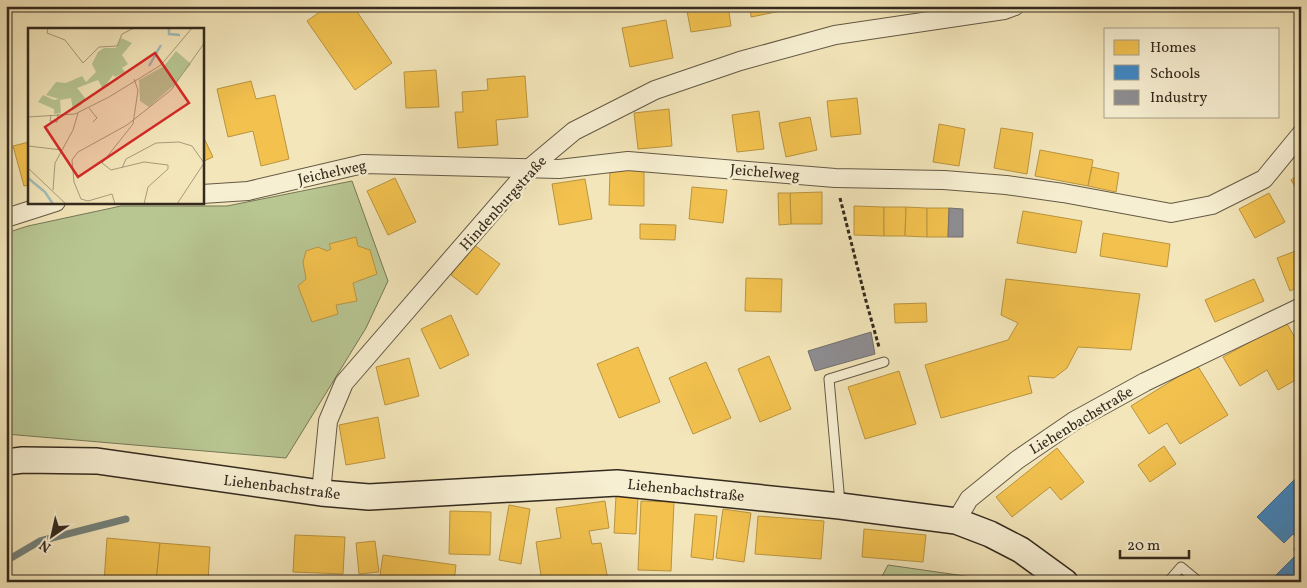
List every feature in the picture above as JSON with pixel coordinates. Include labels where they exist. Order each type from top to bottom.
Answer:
[{"type":"street","name":"Hindenburgstraße","points":[[321,493],[328,421],[344,383],[531,167],[574,131],[655,90],[740,61],[835,35],[986,13],[1015,6]]},
{"type":"street","name":"Jeichelweg","points":[[204,194],[248,191],[363,164],[559,169],[628,161],[835,178],[944,180],[1006,185],[1171,212],[1212,205],[1264,179],[1301,134]]},
{"type":"street","points":[[6,218],[50,204]]},
{"type":"street","name":"Liehenbachstraße","points":[[6,462],[23,460],[98,461],[321,493],[370,497],[617,483],[840,506],[956,521],[969,498],[1017,460],[1074,421],[1145,382],[1299,310]]},
{"type":"street","points":[[956,521],[990,534],[1020,550],[1065,582]]},
{"type":"lane","points":[[840,506],[829,379],[884,362]]},
{"type":"lane","points":[[1168,582],[1181,567],[1199,582]]},
{"type":"path","points":[[835,178],[843,218],[884,362]]},
{"type":"green space","points":[[352,181],[388,281],[366,328],[286,458],[6,434],[6,233],[28,226],[121,206],[227,206]]},
{"type":"green space","points":[[888,565],[979,578],[977,582],[879,582]]},
{"type":"building: Homes","points":[[328,6],[353,6],[392,63],[355,90],[307,21]]},
{"type":"building: Homes","points":[[686,6],[728,6],[731,26],[691,32]]},
{"type":"building: Homes","points":[[750,6],[785,6],[786,10],[751,17]]},
{"type":"building: Homes","points":[[666,20],[673,58],[630,67],[622,28]]},
{"type":"building: Homes","points":[[436,70],[439,107],[406,108],[404,72]]},
{"type":"building: Homes","points":[[525,76],[528,117],[496,120],[498,145],[458,148],[455,112],[463,112],[462,92],[488,90],[487,79]]},
{"type":"building: Homes","points":[[251,81],[256,99],[275,95],[289,159],[261,166],[253,131],[228,137],[217,89]]},
{"type":"building: Homes","points":[[857,98],[861,134],[831,137],[827,101]]},
{"type":"building: Homes","points":[[669,109],[672,146],[638,149],[634,113]]},
{"type":"building: Homes","points":[[759,111],[764,149],[737,152],[732,115]]},
{"type":"building: Homes","points":[[810,117],[817,150],[786,157],[779,123]]},
{"type":"building: Homes","points":[[939,124],[965,129],[959,166],[933,162]]},
{"type":"building: Homes","points":[[1001,128],[1033,133],[1027,174],[994,168]]},
{"type":"building: Homes","points":[[204,138],[213,157],[204,161]]},
{"type":"building: Homes","points":[[28,142],[28,185],[24,186],[13,146]]},
{"type":"building: Homes","points":[[1040,150],[1093,160],[1088,186],[1035,176]]},
{"type":"building: Homes","points":[[1092,167],[1119,173],[1116,192],[1088,186]]},
{"type":"building: Homes","points":[[610,169],[644,169],[644,206],[609,205]]},
{"type":"building: Homes","points":[[1301,173],[1301,196],[1291,180]]},
{"type":"building: Homes","points":[[395,178],[416,222],[388,235],[367,191]]},
{"type":"building: Homes","points":[[585,179],[592,219],[559,225],[552,184]]},
{"type":"building: Homes","points":[[692,187],[727,190],[723,223],[689,219]]},
{"type":"building: Homes","points":[[822,192],[822,224],[791,224],[790,193]]},
{"type":"building: Homes","points":[[778,193],[790,193],[791,224],[779,225]]},
{"type":"building: Homes","points":[[1269,193],[1285,222],[1255,238],[1239,209]]},
{"type":"building: Homes","points":[[854,206],[884,207],[884,236],[854,235]]},
{"type":"building: Homes","points":[[884,207],[906,207],[905,236],[884,236]]},
{"type":"building: Homes","points":[[906,207],[927,208],[927,237],[905,236]]},
{"type":"building: Homes","points":[[927,208],[949,208],[948,237],[927,237]]},
{"type":"building: Homes","points":[[1023,211],[1082,221],[1076,253],[1017,243]]},
{"type":"building: Homes","points":[[640,224],[676,225],[675,240],[640,239]]},
{"type":"building: Homes","points":[[1103,233],[1170,244],[1167,267],[1100,256]]},
{"type":"building: Homes","points":[[356,237],[358,246],[370,250],[377,274],[353,283],[357,301],[336,305],[338,314],[312,322],[298,286],[306,279],[303,262],[306,251],[318,247],[327,251],[331,249],[329,244]]},
{"type":"building: Homes","points":[[473,244],[500,264],[477,295],[451,275]]},
{"type":"building: Homes","points":[[1301,249],[1301,286],[1290,291],[1277,258]]},
{"type":"building: Homes","points":[[746,278],[782,279],[781,312],[745,311]]},
{"type":"building: Homes","points":[[1006,279],[1140,294],[1131,350],[1078,347],[1067,368],[1054,378],[1028,376],[1032,393],[941,418],[925,365],[1008,340],[1018,323],[1001,315]]},
{"type":"building: Homes","points":[[1254,279],[1264,301],[1215,322],[1205,300]]},
{"type":"building: Homes","points":[[926,303],[927,322],[895,323],[894,304]]},
{"type":"building: Homes","points":[[451,315],[469,355],[440,369],[421,329]]},
{"type":"building: Homes","points":[[1286,322],[1301,348],[1301,377],[1278,390],[1267,370],[1240,386],[1223,357]]},
{"type":"building: Homes","points":[[638,347],[660,402],[619,418],[597,364]]},
{"type":"building: Homes","points":[[769,356],[791,409],[760,422],[738,369]]},
{"type":"building: Homes","points":[[409,358],[419,396],[385,405],[376,367]]},
{"type":"building: Homes","points":[[706,362],[731,418],[693,434],[669,378]]},
{"type":"building: Homes","points":[[1197,365],[1228,415],[1180,444],[1167,423],[1149,434],[1131,406]]},
{"type":"building: Homes","points":[[899,371],[916,424],[865,439],[848,387]]},
{"type":"building: Homes","points":[[378,417],[385,458],[346,465],[339,425]]},
{"type":"building: Homes","points":[[1164,446],[1176,464],[1150,482],[1138,465]]},
{"type":"building: Homes","points":[[1057,448],[1084,482],[1061,500],[1050,487],[1012,517],[996,497]]},
{"type":"building: Homes","points":[[616,496],[638,497],[636,534],[614,533]]},
{"type":"building: Homes","points":[[605,501],[609,528],[589,531],[592,544],[601,543],[608,580],[598,582],[542,582],[536,542],[561,538],[556,508]]},
{"type":"building: Homes","points":[[641,501],[674,502],[671,571],[638,570]]},
{"type":"building: Homes","points":[[509,505],[530,509],[521,564],[499,560]]},
{"type":"building: Homes","points":[[723,509],[751,513],[744,562],[716,558]]},
{"type":"building: Homes","points":[[450,511],[491,512],[490,555],[449,554]]},
{"type":"building: Homes","points":[[695,514],[717,516],[713,560],[691,557]]},
{"type":"building: Homes","points":[[758,516],[824,521],[821,559],[755,554]]},
{"type":"building: Homes","points":[[864,529],[926,535],[923,562],[862,557]]},
{"type":"building: Homes","points":[[295,535],[345,537],[343,574],[293,572]]},
{"type":"building: Homes","points":[[107,538],[160,543],[156,582],[104,582]]},
{"type":"building: Homes","points":[[375,541],[379,572],[359,574],[356,543]]},
{"type":"building: Homes","points":[[160,543],[210,547],[208,582],[156,582]]},
{"type":"building: Homes","points":[[383,555],[456,565],[454,582],[379,582]]},
{"type":"building: Schools","points":[[1301,473],[1301,541],[1293,534],[1284,543],[1257,517]]},
{"type":"building: Schools","points":[[1301,542],[1301,582],[1269,582],[1297,554],[1294,549]]},
{"type":"building: Industry","points":[[949,208],[963,209],[963,237],[948,237]]},
{"type":"building: Industry","points":[[871,332],[875,354],[815,371],[808,351]]},
{"type":"waterway","points":[[6,561],[40,541],[126,519]]}]
